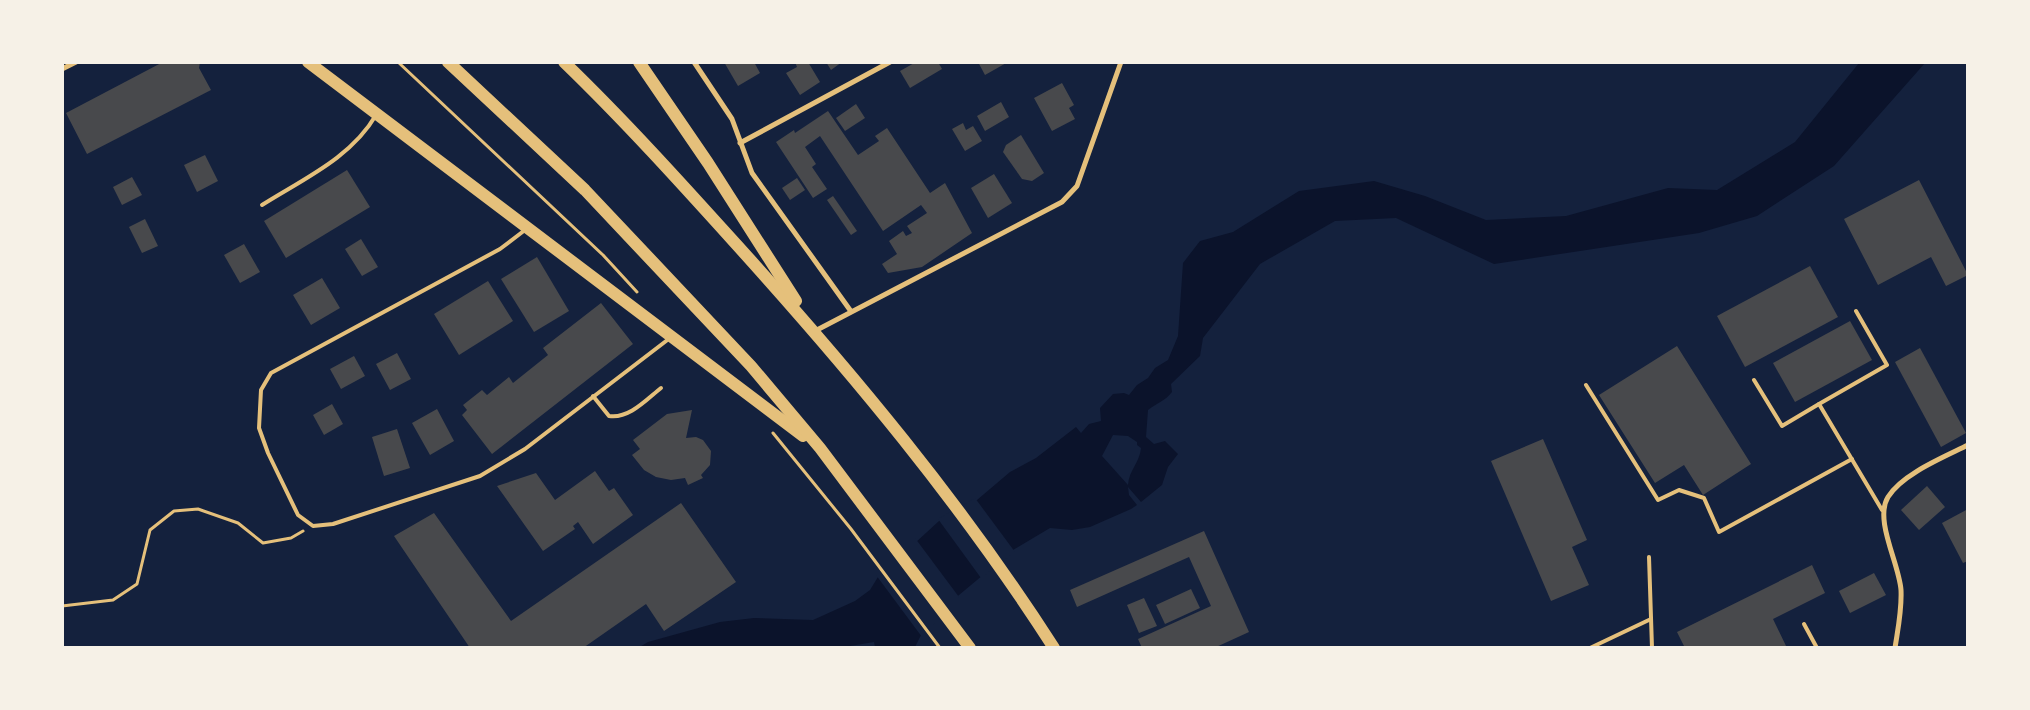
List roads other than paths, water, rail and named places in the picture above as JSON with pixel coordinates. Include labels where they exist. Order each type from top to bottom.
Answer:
[{"type":"main road","points":[[308,62],[670,337],[820,448]]},
{"type":"main road","points":[[448,62],[585,190],[751,366],[820,448],[872,514],[970,648]]},
{"type":"main road","points":[[564,62],[697,201],[814,331],[943,489],[1013,584],[1054,648]]},
{"type":"main road","points":[[639,62],[708,163],[814,331]]},
{"type":"street","points":[[62,69],[76,62]]},
{"type":"street","points":[[694,62],[732,118],[752,173],[850,310]]},
{"type":"street","points":[[740,143],[890,62]]},
{"type":"street","points":[[814,331],[850,310],[967,253],[1062,202],[1077,186],[1122,62]]},
{"type":"street","points":[[1895,648],[1901,607],[1900,589],[1898,568],[1882,510],[1888,498],[1906,480],[1968,444]]},
{"type":"lane","points":[[262,205],[350,150],[365,134],[378,114]]},
{"type":"lane","points":[[527,228],[500,250],[271,373],[261,390],[259,428],[268,453],[298,515],[313,526],[333,524],[480,476],[526,449],[670,337]]},
{"type":"lane","points":[[1754,380],[1782,426],[1887,365],[1856,312]]},
{"type":"lane","points":[[1586,385],[1658,500],[1679,490],[1704,498],[1719,532],[1852,459]]},
{"type":"lane","points":[[593,396],[609,416],[618,418],[628,413],[660,388]]},
{"type":"lane","points":[[1819,404],[1882,510]]},
{"type":"lane","points":[[1649,557],[1652,648]]},
{"type":"lane","points":[[1590,648],[1651,619]]},
{"type":"lane","points":[[1804,624],[1817,648]]},
{"type":"water","points":[[1859,63],[1925,63],[1834,166],[1757,216],[1699,233],[1494,264],[1396,218],[1335,221],[1260,264],[1203,338],[1200,356],[1171,384],[1172,392],[1164,400],[1148,410],[1146,437],[1154,444],[1165,441],[1178,454],[1168,467],[1162,485],[1141,502],[1128,487],[1129,495],[1137,505],[1131,509],[1090,527],[1072,530],[1050,528],[1013,550],[947,605],[921,635],[915,647],[875,647],[874,642],[838,648],[638,648],[648,642],[720,622],[754,618],[813,620],[855,601],[870,590],[878,577],[939,521],[977,500],[1010,472],[1036,458],[1076,427],[1081,433],[1089,424],[1101,421],[1100,408],[1113,394],[1124,393],[1129,395],[1137,385],[1148,378],[1155,368],[1168,360],[1178,336],[1183,263],[1200,241],[1233,232],[1299,191],[1374,181],[1425,196],[1486,220],[1566,216],[1668,188],[1717,190],[1795,142]],"holes":[[[1113,435],[1128,436],[1137,442],[1137,445],[1141,448],[1128,485],[1102,456]]]}]
